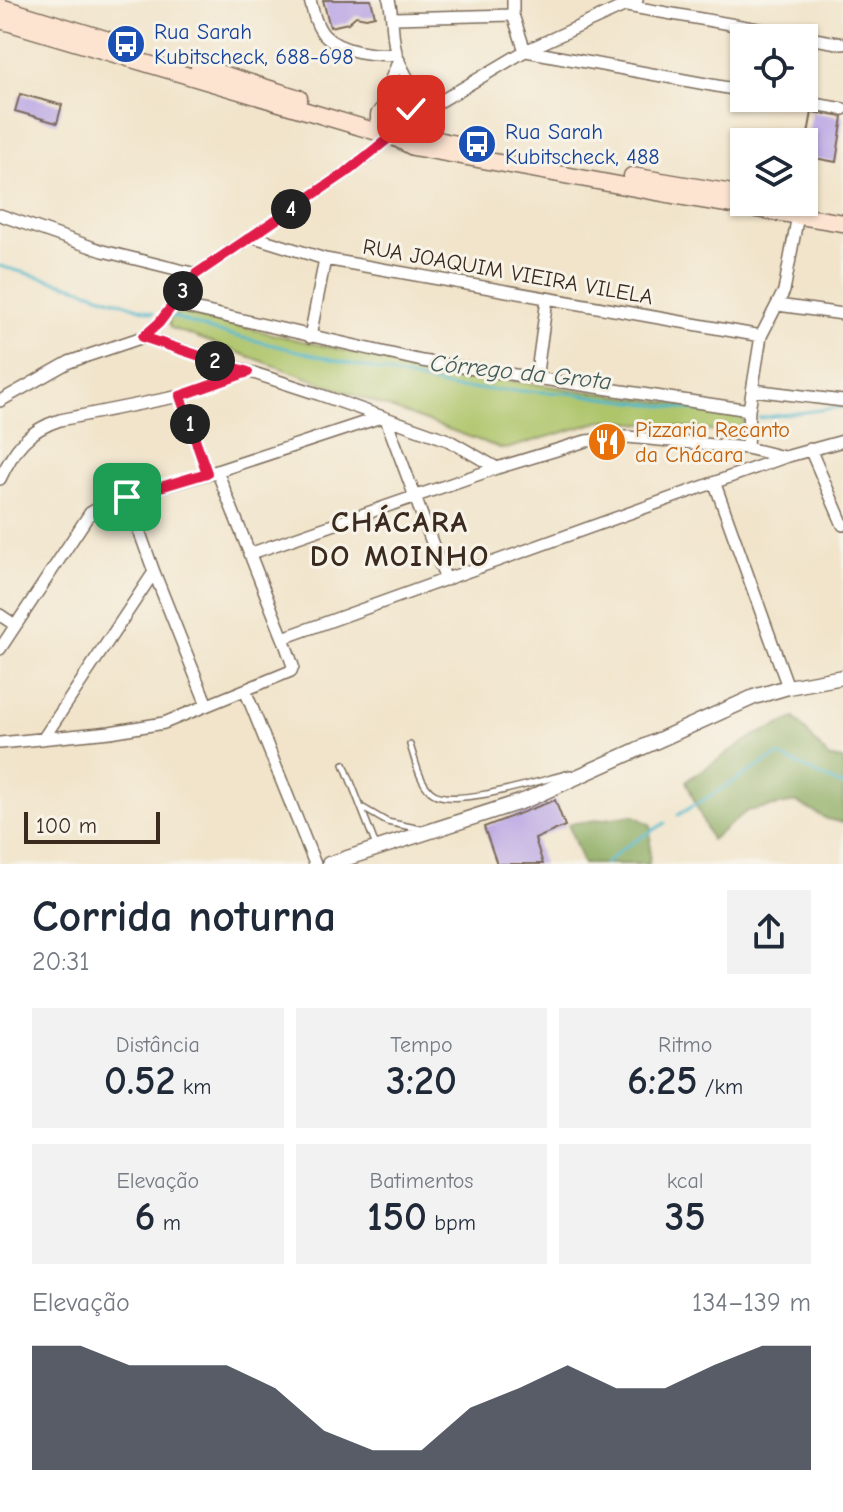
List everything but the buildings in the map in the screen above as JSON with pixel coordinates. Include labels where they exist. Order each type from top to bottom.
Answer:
[{"type":"main road","points":[[0,7],[148,58],[385,128],[405,132],[408,116]]},
{"type":"main road","points":[[385,128],[395,106],[408,116],[422,134],[441,141],[730,193]]},
{"type":"main road","points":[[385,128],[413,147],[730,204]]},
{"type":"main road","points":[[818,208],[843,213]]},
{"type":"main road","points":[[804,216],[843,223]]},
{"type":"street","points":[[310,0],[320,28],[331,41],[371,55],[398,57]]},
{"type":"street","points":[[389,0],[398,57],[415,96],[408,116]]},
{"type":"street","points":[[513,0],[513,15],[525,51]]},
{"type":"street","points":[[408,116],[426,110],[525,51],[637,0]]},
{"type":"street","points":[[625,5],[843,44]]},
{"type":"street","points":[[394,18],[513,15]]},
{"type":"street","points":[[525,51],[730,88]]},
{"type":"street","points":[[0,401],[69,362],[143,337],[159,323],[196,274],[348,171],[385,128],[388,86],[398,57]]},
{"type":"street","points":[[818,105],[843,109]]},
{"type":"street","points":[[0,215],[103,251],[196,274]]},
{"type":"street","points":[[747,448],[749,410],[761,336],[778,305],[786,281],[798,216]]},
{"type":"street","name":"RUA JOAQUIM VIEIRA VILELA","points":[[251,236],[325,259],[761,336]]},
{"type":"street","points":[[310,337],[325,259]]},
{"type":"street","points":[[536,379],[547,299]]},
{"type":"street","points":[[172,304],[422,361],[749,410]]},
{"type":"street","points":[[778,305],[843,314]]},
{"type":"street","points":[[143,337],[448,440],[497,468]]},
{"type":"street","points":[[0,479],[21,443],[41,426],[180,396],[248,372]]},
{"type":"street","points":[[753,390],[843,401]]},
{"type":"street","points":[[0,743],[164,723],[291,671],[293,666],[283,638],[180,396]]},
{"type":"street","points":[[0,649],[90,513],[107,503],[384,418]]},
{"type":"street","points":[[384,418],[446,580]]},
{"type":"street","points":[[249,554],[497,468],[586,441],[607,438],[747,448],[785,457]]},
{"type":"street","points":[[283,638],[785,457],[843,441]]},
{"type":"street","points":[[810,449],[838,499],[843,525]]},
{"type":"street","points":[[715,484],[788,687]]},
{"type":"street","points":[[127,497],[207,705]]},
{"type":"street","points":[[43,739],[154,572]]},
{"type":"street","points":[[0,615],[15,625]]},
{"type":"street","points":[[329,864],[526,800],[754,697],[843,677]]},
{"type":"street","points":[[245,690],[315,864]]},
{"type":"lane","points":[[410,745],[426,788],[440,797],[464,798],[603,766]]},
{"type":"lane","points":[[344,764],[376,847]]},
{"type":"lane","points":[[361,806],[387,822],[430,831]]},
{"type":"green space","points":[[181,313],[419,368],[742,413],[744,425],[735,433],[605,420],[506,449],[500,448],[171,328],[169,323],[172,316]]},
{"type":"green space","points":[[795,718],[828,757],[843,760],[843,823],[827,819],[796,802],[747,811],[711,840],[686,781],[754,736]]},
{"type":"green space","points":[[633,815],[651,825],[649,864],[583,864],[568,824]]},
{"type":"waterway","points":[[0,266],[153,313]]},
{"type":"waterway","name":"Córrego da Grota","points":[[171,316],[214,331],[452,388],[568,393],[730,415]]},
{"type":"waterway","points":[[759,418],[843,407]]},
{"type":"waterway","points":[[678,815],[778,755],[843,786]]},
{"type":"waterway","points":[[605,864],[622,849],[665,823]]},
{"type":"place","name":"Rua Sarah Kubitscheck, 688-698","points":[[126,44]]},
{"type":"place","name":"Rua Sarah Kubitscheck, 488","points":[[477,144]]},
{"type":"place","name":"Pizzaria Recanto da Chácara","points":[[607,442]]},
{"type":"district","name":"CHÁCARA DO MOINHO","points":[[400,539]]},
{"type":"route","points":[[127,497],[207,473],[180,396],[248,372],[143,337],[159,323],[196,274],[348,171],[390,137],[400,136],[408,127],[406,112],[411,109]]}]
